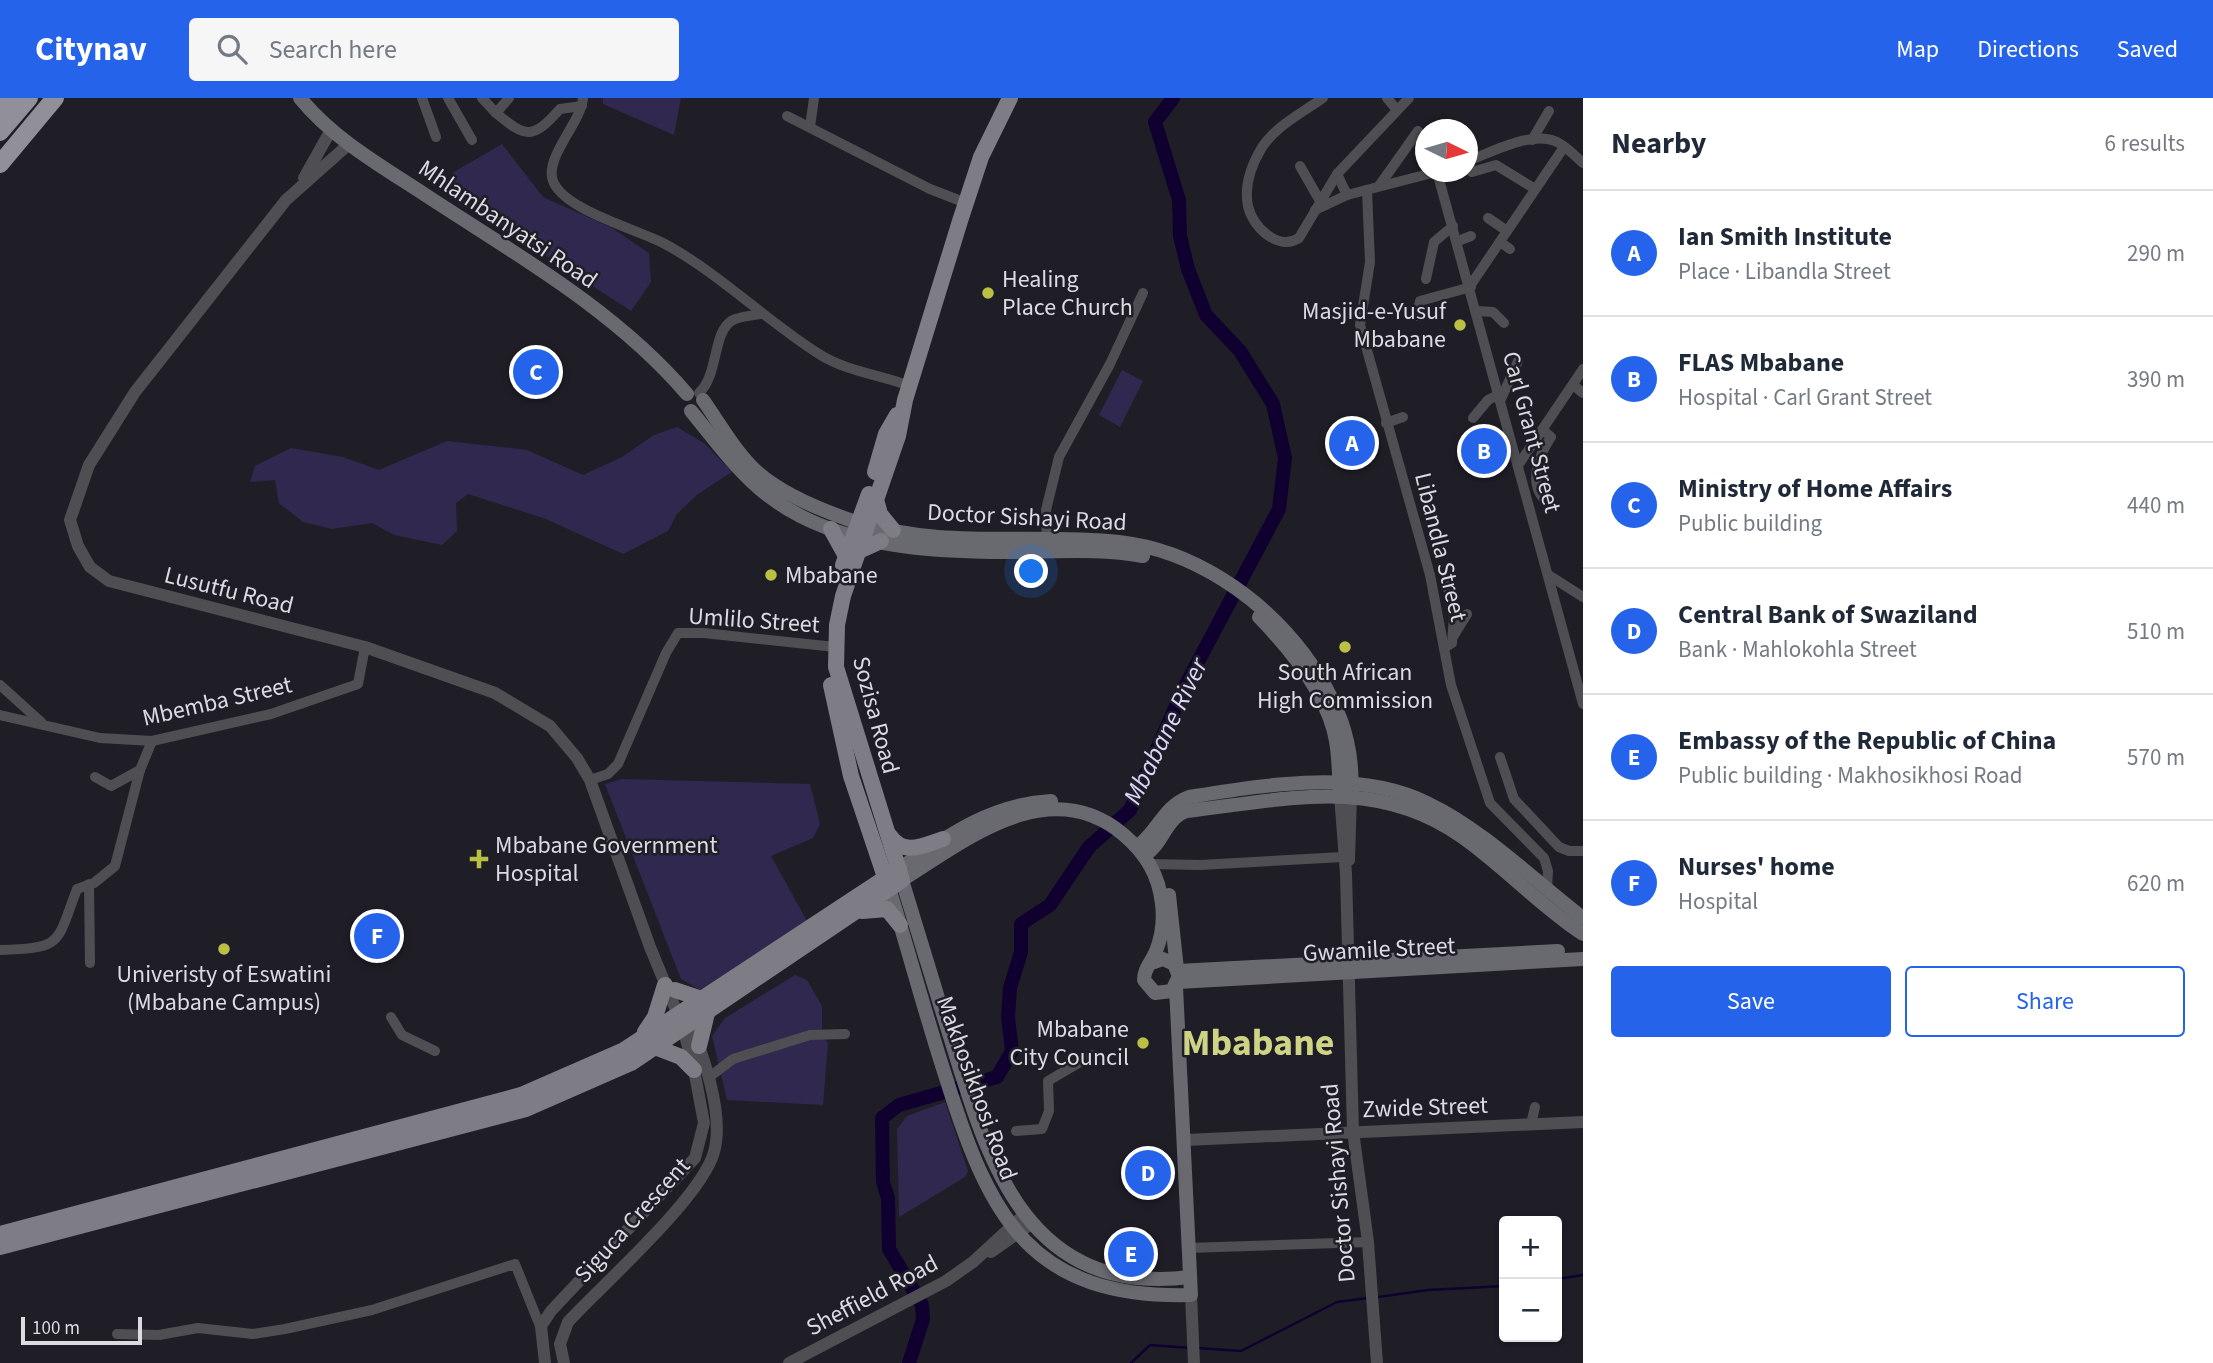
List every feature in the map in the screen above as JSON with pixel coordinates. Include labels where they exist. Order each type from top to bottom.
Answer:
[{"type":"highway","points":[[0,113],[10,98]]},
{"type":"highway","points":[[0,132],[29,98]]},
{"type":"highway","points":[[0,149],[43,98]]},
{"type":"highway","points":[[0,164],[55,98]]},
{"type":"main road","name":"Mhlambanyatsi Road","points":[[300,98],[331,130],[349,144],[508,248],[620,328],[696,396],[757,472],[864,535]]},
{"type":"main road","name":"Sozisa Road","points":[[894,878],[877,852],[851,776],[826,623],[864,535],[886,435],[907,393],[981,157],[1010,98]]},
{"type":"main road","points":[[696,396],[699,409],[691,411],[751,481],[771,498],[807,520],[831,529],[864,535]]},
{"type":"main road","points":[[864,535],[871,504]]},
{"type":"main road","points":[[864,535],[880,514],[871,504]]},
{"type":"main road","name":"Doctor Sishayi Road","points":[[864,535],[959,552],[1047,546]]},
{"type":"main road","name":"Doctor Sishayi Road","points":[[864,535],[1047,546],[1142,556],[1226,586],[1249,602],[1288,651],[1319,698],[1336,741],[1346,788]]},
{"type":"main road","points":[[950,539],[957,543],[959,552]]},
{"type":"main road","name":"Sozisa Road","points":[[830,646],[886,831],[894,878]]},
{"type":"main road","points":[[1179,1032],[1172,1009],[1144,980],[1162,927],[1159,888],[1147,854],[1171,806],[1189,797],[1383,787],[1430,804],[1583,918]]},
{"type":"main road","points":[[1346,788],[1403,805],[1450,829],[1583,934]]},
{"type":"main road","points":[[0,1234],[521,1095],[624,1050],[647,1043],[855,912],[943,839],[977,819],[1026,802],[1068,801],[1104,817],[1126,833],[1147,854],[1174,924],[1186,1140],[1191,1295]]},
{"type":"main road","points":[[699,1046],[704,1006],[857,895],[1003,820],[1060,809],[1104,817]]},
{"type":"main road","points":[[886,831],[901,848],[919,847],[943,839]]},
{"type":"main road","points":[[857,895],[874,871],[877,852]]},
{"type":"main road","name":"Makhosikhosi Road","points":[[894,878],[900,925],[917,992],[956,1109],[978,1171],[1016,1230],[1044,1258],[1067,1273],[1099,1286],[1131,1294],[1191,1295]]},
{"type":"main road","name":"Makhosikhosi Road","points":[[894,878],[993,1162],[1028,1219],[1065,1252],[1106,1272],[1126,1278],[1190,1277]]},
{"type":"main road","points":[[855,912],[881,908],[892,912],[900,925]]},
{"type":"main road","name":"Gwamile Street","points":[[1349,968],[1583,950]]},
{"type":"main road","points":[[1149,964],[1163,959],[1177,977]]},
{"type":"main road","name":"Gwamile Street","points":[[1177,977],[1583,959]]},
{"type":"main road","points":[[1155,993],[1167,993],[1177,977]]},
{"type":"main road","points":[[0,1247],[526,1108],[631,1063],[647,1043],[655,1017],[670,988],[704,1006]]},
{"type":"main road","points":[[647,1043],[681,1057],[701,1074]]},
{"type":"street","points":[[422,98],[436,136]]},
{"type":"street","points":[[448,98],[472,140]]},
{"type":"street","points":[[482,98],[516,130],[529,133],[546,127],[560,109],[583,102]]},
{"type":"street","points":[[496,113],[509,98]]},
{"type":"street","points":[[810,127],[814,98]]},
{"type":"street","points":[[1323,98],[1276,132],[1262,147],[1247,184],[1247,205],[1252,218],[1271,238],[1294,241],[1303,233],[1337,174],[1409,98]]},
{"type":"street","points":[[1387,98],[1397,110]]},
{"type":"street","points":[[583,102],[553,162],[551,173],[557,190],[587,210],[664,244],[820,356],[907,393]]},
{"type":"street","points":[[1532,139],[1549,111]]},
{"type":"street","points":[[788,116],[930,189],[965,203]]},
{"type":"street","name":"Lusutfu Road","points":[[331,130],[294,193],[135,392],[89,466],[70,520],[78,546],[90,567],[109,581],[365,647],[495,694],[534,714],[550,726],[577,758],[590,780],[650,947],[684,1019]]},
{"type":"street","points":[[1379,186],[1415,135]]},
{"type":"street","points":[[1478,158],[1532,139],[1543,138],[1564,147],[1583,163]]},
{"type":"street","name":"Lusutfu Road","points":[[294,193],[349,144]]},
{"type":"street","points":[[1417,316],[1420,301],[1470,287],[1564,147]]},
{"type":"street","points":[[1478,170],[1496,165],[1535,189]]},
{"type":"street","points":[[1300,166],[1318,206]]},
{"type":"street","points":[[1337,174],[1347,195]]},
{"type":"street","points":[[1318,206],[1347,195],[1415,177]]},
{"type":"street","name":"Carl Grant Street","points":[[1439,182],[1458,241],[1583,704]]},
{"type":"street","name":"Libandla Street","points":[[1367,190],[1370,262],[1360,325],[1430,575],[1451,685],[1490,803],[1544,858],[1548,871],[1547,890]]},
{"type":"street","points":[[1488,218],[1507,231]]},
{"type":"street","points":[[1426,279],[1434,242],[1453,226]]},
{"type":"street","points":[[1458,241],[1471,236]]},
{"type":"street","points":[[1500,242],[1510,249]]},
{"type":"street","points":[[1047,546],[1046,510],[1059,457],[1110,363],[1143,293]]},
{"type":"street","points":[[1477,311],[1493,312],[1504,323]]},
{"type":"street","points":[[696,396],[712,375],[726,325],[734,320],[760,314]]},
{"type":"street","points":[[1473,418],[1488,400],[1500,397],[1518,361]]},
{"type":"street","points":[[1518,464],[1583,369]]},
{"type":"street","points":[[1573,385],[1583,393]]},
{"type":"street","points":[[1386,423],[1403,417]]},
{"type":"street","points":[[1543,430],[1551,436],[1539,454],[1537,470],[1542,499],[1548,503]]},
{"type":"street","points":[[1550,576],[1583,597]]},
{"type":"street","points":[[1444,648],[1452,643],[1454,635],[1454,617],[1447,583]]},
{"type":"street","points":[[1454,635],[1467,614]]},
{"type":"street","name":"Umlilo Street","points":[[590,780],[608,774],[618,764],[666,653],[678,633],[704,632],[830,646]]},
{"type":"street","name":"Mbemba Street","points":[[0,715],[100,738],[152,741],[271,714],[358,684],[365,647]]},
{"type":"street","points":[[0,685],[43,723]]},
{"type":"street","points":[[0,950],[51,944],[62,934],[77,889],[107,873],[120,855],[140,770],[152,741]]},
{"type":"street","points":[[1500,757],[1514,799],[1559,847],[1569,851],[1583,851]]},
{"type":"street","points":[[95,778],[111,786],[140,770]]},
{"type":"street","name":"Doctor Sishayi Road","points":[[1346,788],[1343,857],[1346,874],[1353,1131],[1368,1242],[1377,1363]]},
{"type":"street","name":"Doctor Sishayi Road","points":[[1346,788],[1350,857],[1346,874]]},
{"type":"street","points":[[1147,854],[1254,863],[1343,857]]},
{"type":"street","points":[[89,884],[90,963]]},
{"type":"street","points":[[391,1017],[402,1035],[435,1051]]},
{"type":"street","name":"Siguca Crescent","points":[[542,1332],[541,1325],[551,1311],[695,1158],[704,1123],[699,1046],[684,1019]]},
{"type":"street","name":"Siguca Crescent","points":[[561,1336],[568,1322],[684,1201],[707,1170],[715,1150],[717,1125],[684,1019]]},
{"type":"street","points":[[701,1074],[733,1059],[810,1035],[845,1034]]},
{"type":"street","points":[[1016,1131],[1042,1129],[1049,1111],[1048,1081],[1093,1055]]},
{"type":"street","points":[[1531,1124],[1535,1107]]},
{"type":"street","name":"Zwide Street","points":[[1186,1140],[1583,1122]]},
{"type":"street","name":"Sheffield Road","points":[[789,1363],[934,1288],[973,1262],[1028,1219]]},
{"type":"street","points":[[1188,1248],[1368,1242]]},
{"type":"street","points":[[117,1334],[159,1335],[198,1328],[253,1334],[285,1329],[372,1310],[515,1264],[542,1332],[545,1363]]},
{"type":"street","points":[[1191,1295],[1194,1361]]},
{"type":"street","points":[[542,1332],[561,1336],[564,1363]]},
{"type":"shaded area","points":[[603,98],[681,98],[674,135],[603,104]]},
{"type":"shaded area","points":[[502,144],[543,197],[612,228],[649,253],[651,282],[631,311],[455,197],[452,173]]},
{"type":"shaded area","points":[[1122,370],[1143,381],[1120,427],[1099,415]]},
{"type":"shaded area","points":[[677,427],[704,443],[732,472],[698,494],[677,514],[668,531],[623,554],[546,519],[468,494],[456,503],[457,531],[442,545],[394,535],[372,523],[332,529],[303,522],[279,503],[275,480],[250,482],[255,466],[291,448],[343,457],[379,470],[447,441],[527,450],[583,475],[622,457],[654,435]]},
{"type":"shaded area","points":[[622,779],[810,784],[820,824],[813,838],[771,856],[807,921],[700,990],[681,979],[605,784]]},
{"type":"shaded area","points":[[795,975],[807,980],[822,1006],[822,1034],[828,1043],[823,1105],[727,1100],[712,1036],[725,1018]]},
{"type":"shaded area","points":[[945,1102],[968,1171],[965,1177],[899,1217],[897,1129],[907,1116]]},
{"type":"waterway","name":"Mbabane River","points":[[909,1363],[923,1319],[922,1305],[889,1249],[888,1198],[883,1182],[882,1118],[899,1105],[997,1077],[1012,1051],[1008,1017],[1010,988],[1021,952],[1021,924],[1050,905],[1089,847],[1130,810],[1183,690],[1279,509],[1285,458],[1273,404],[1240,351],[1206,315],[1188,269],[1180,236],[1179,200],[1155,122],[1173,98]]},
{"type":"waterway","points":[[1562,1278],[1583,1275]]},
{"type":"waterway","points":[[1378,1297],[1428,1290],[1499,1286]]},
{"type":"waterway","points":[[1197,1348],[1241,1351],[1337,1302],[1368,1298]]},
{"type":"waterway","points":[[1131,1363],[1150,1345],[1191,1348]]},
{"type":"place","name":"Healing Place Church","points":[[988,293]]},
{"type":"place","name":"Masjid-e-Yusuf Mbabane","points":[[1460,325]]},
{"type":"place","name":"Ministry of Home Affairs","points":[[536,372]]},
{"type":"place","name":"Ian Smith Institute","points":[[1352,443]]},
{"type":"place","name":"FLAS Mbabane","points":[[1484,451]]},
{"type":"place","name":"Mbabane","points":[[771,575]]},
{"type":"place","name":"South African High Commission","points":[[1345,647]]},
{"type":"place","name":"Mbabane Government Hospital","points":[[479,859]]},
{"type":"place","name":"Nurses' home","points":[[377,936]]},
{"type":"place","name":"Univeristy of Eswatini (Mbabane Campus)","points":[[224,949]]},
{"type":"place","name":"Mbabane City Council","points":[[1143,1043]]},
{"type":"place","name":"Central Bank of Swaziland","points":[[1148,1173]]},
{"type":"place","name":"Embassy of the Republic of China","points":[[1131,1254]]},
{"type":"district","name":"Mbabane","points":[[1258,1042]]}]
